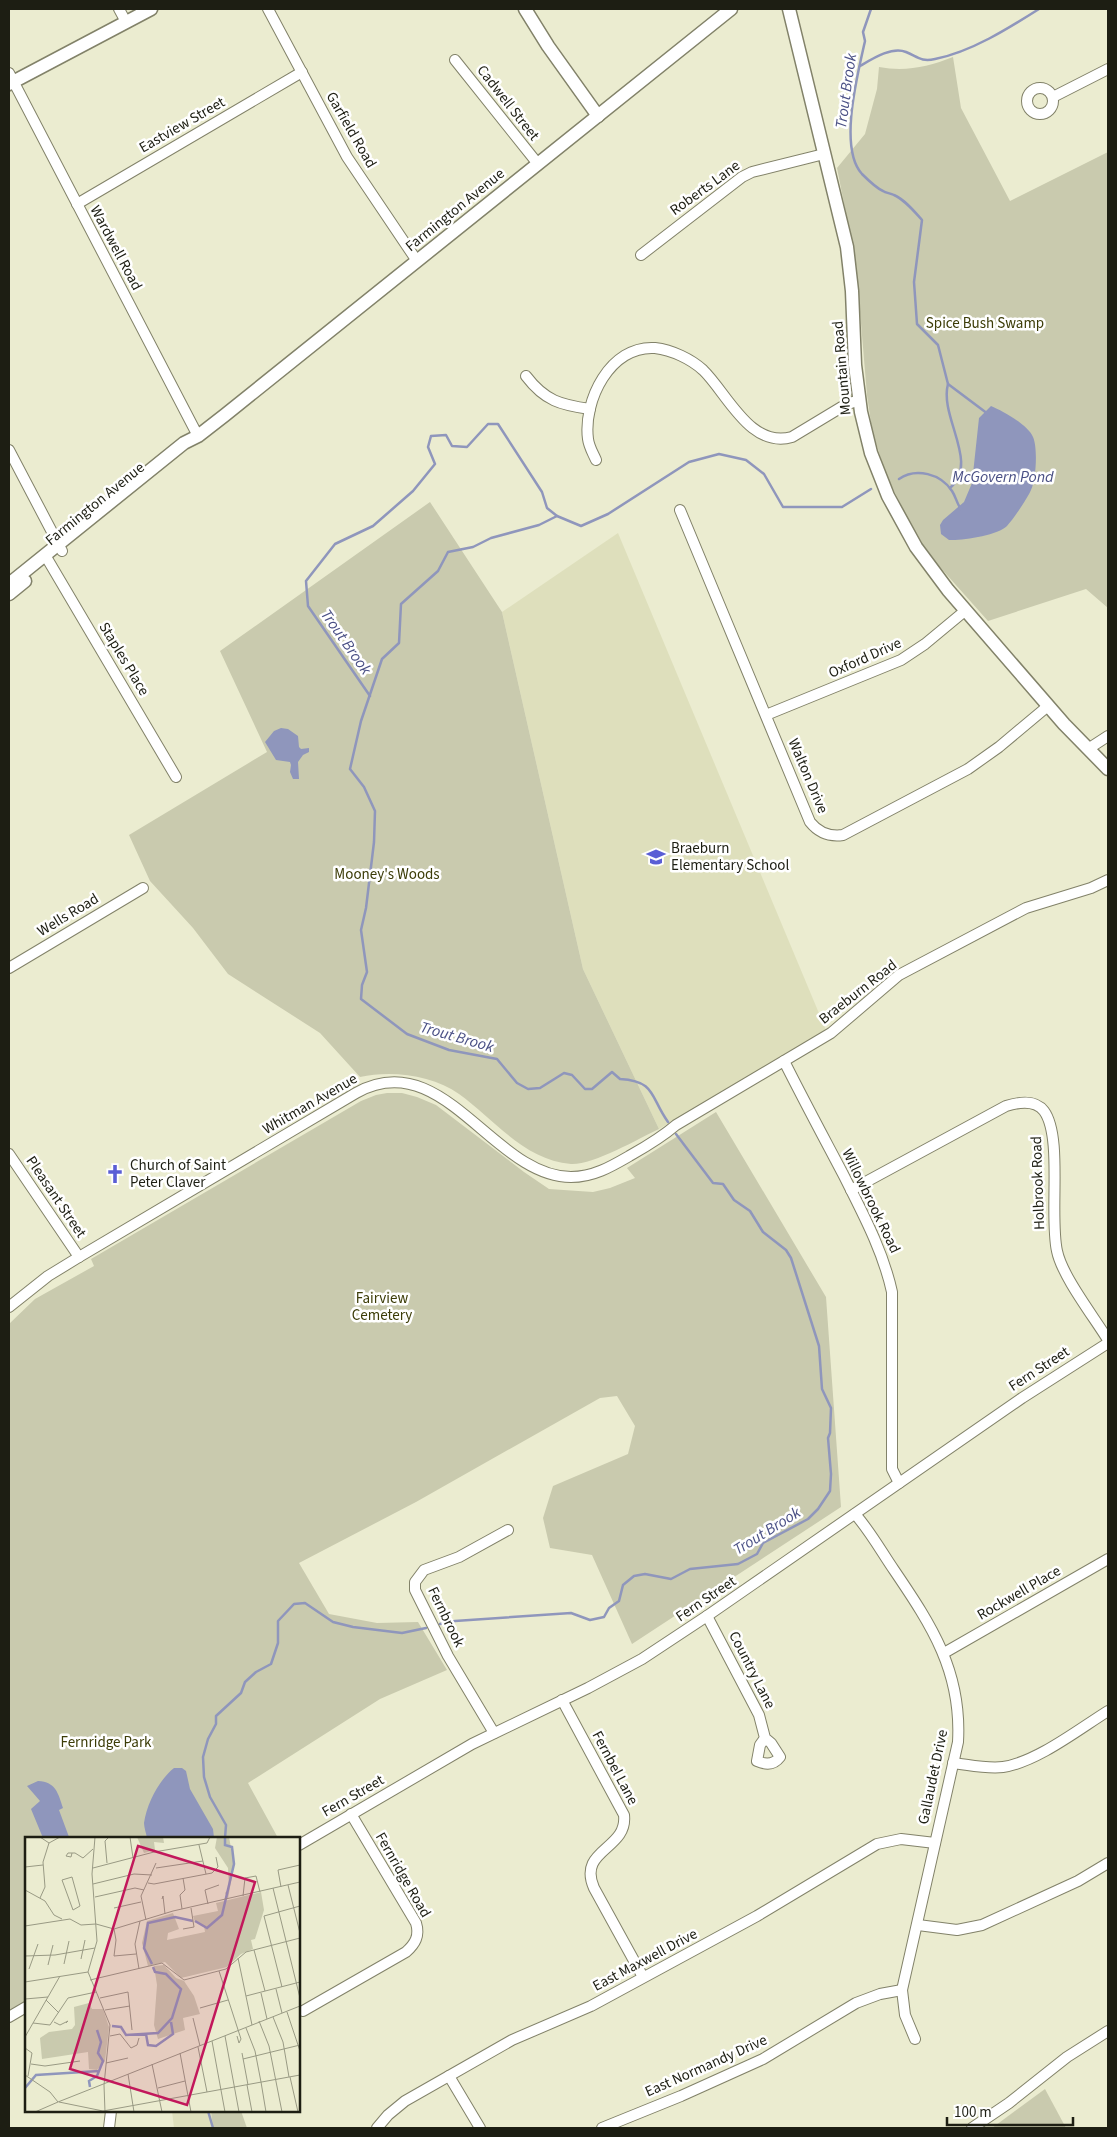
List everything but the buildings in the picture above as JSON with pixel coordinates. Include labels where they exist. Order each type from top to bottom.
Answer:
[{"type":"main road","points":[[10,79],[150,9]]},
{"type":"main road","points":[[525,9],[548,46],[598,116]]},
{"type":"main road","name":"Farmington Avenue","points":[[9,594],[47,559],[184,443],[198,436],[732,9]]},
{"type":"main road","name":"Mountain Road","points":[[788,9],[850,267],[855,365],[859,400],[874,462],[902,524],[929,566],[1048,706],[1108,769]]},
{"type":"main road","name":"Farmington Avenue","points":[[9,584],[47,559]]},
{"type":"street","points":[[119,9],[126,22]]},
{"type":"street","name":"Garfield Road","points":[[268,9],[347,157],[417,261]]},
{"type":"street","name":"Cadwell Street","points":[[455,60],[538,164]]},
{"type":"street","points":[[1053,97],[1108,69]]},
{"type":"street","name":"Eastview Street","points":[[77,204],[302,72]]},
{"type":"street","name":"Wardwell Road","points":[[10,79],[198,436]]},
{"type":"street","name":"Roberts Lane","points":[[641,255],[742,177],[752,172],[824,154]]},
{"type":"street","points":[[596,460],[588,437],[590,409],[597,387],[615,364],[627,355],[639,350],[655,348],[693,362],[704,371],[740,417],[752,427],[775,439],[783,440],[792,437],[845,405],[859,400]]},
{"type":"street","points":[[526,376],[534,386],[551,400],[568,406],[590,409]]},
{"type":"street","points":[[9,450],[60,548]]},
{"type":"street","name":"Walton Drive","points":[[680,510],[810,822],[820,832],[836,836],[842,835],[968,769],[999,747],[1048,706]]},
{"type":"street","name":"Staples Place","points":[[47,559],[176,777]]},
{"type":"street","name":"Oxford Drive","points":[[766,716],[901,660],[925,644],[966,610]]},
{"type":"street","points":[[1088,749],[1108,736]]},
{"type":"street","name":"Braeburn Road","points":[[664,1136],[676,1125],[831,1033],[899,976],[1026,908],[1091,888],[1108,880]]},
{"type":"street","name":"Wells Road","points":[[9,968],[143,888]]},
{"type":"street","name":"Willowbrook Road","points":[[784,1061],[851,1190],[882,1255],[892,1292],[892,1469],[899,1483]]},
{"type":"street","name":"Whitman Avenue","points":[[9,1307],[48,1276],[79,1257],[356,1093],[380,1084],[406,1084],[437,1094],[524,1162],[553,1175],[571,1177],[592,1175],[664,1136]]},
{"type":"street","name":"Holbrook Road","points":[[851,1190],[1006,1106],[1027,1102],[1037,1105],[1044,1110],[1048,1117],[1053,1135],[1054,1228],[1057,1252],[1065,1271],[1108,1342]]},
{"type":"street","name":"Pleasant Street","points":[[9,1154],[79,1257]]},
{"type":"street","name":"Fern Street","points":[[300,1844],[494,1733],[642,1659],[1056,1375],[1108,1342]]},
{"type":"street","name":"Gallaudet Drive","points":[[854,1514],[921,1609],[944,1653],[954,1688],[959,1723],[954,1763],[902,1990],[905,2015],[915,2040]]},
{"type":"street","name":"Fernbrook","points":[[494,1733],[448,1656],[415,1590],[415,1582],[424,1570],[459,1557],[508,1530]]},
{"type":"street","name":"Rockwell Place","points":[[944,1653],[1108,1559]]},
{"type":"street","name":"Country Lane","points":[[707,1616],[759,1715],[765,1738]]},
{"type":"street","name":"Fernbel Lane","points":[[562,1700],[624,1815],[622,1832],[594,1860],[590,1875],[594,1888],[643,1977]]},
{"type":"street","points":[[954,1763],[992,1768],[1023,1762],[1041,1753],[1108,1711]]},
{"type":"street","name":"Fernridge Road","points":[[303,2011],[406,1952],[413,1946],[418,1935],[416,1923],[351,1814]]},
{"type":"street","name":"East Maxwell Drive","points":[[377,2128],[388,2115],[405,2101],[512,2040],[582,2010],[757,1916],[877,1844],[901,1839],[935,1843]]},
{"type":"street","points":[[918,1925],[957,1930],[982,1925],[1078,1881],[1108,1863]]},
{"type":"street","name":"East Normandy Drive","points":[[602,2128],[763,2059],[856,2003],[880,1994],[902,1990]]},
{"type":"street","points":[[9,2017],[25,2008]]},
{"type":"street","points":[[972,2128],[1009,2104],[1067,2057],[1108,2031]]},
{"type":"street","points":[[449,2076],[480,2128]]},
{"type":"street","points":[[110,2128],[111,2112]]},
{"type":"shaded area","name":"Braeburn Elementary School","points":[[618,533],[826,1030],[659,1129],[583,969],[502,612]]},
{"type":"shaded area","points":[[172,2112],[211,2112],[213,2128],[174,2128]]},
{"type":"green space","name":"Spice Bush Swamp","points":[[953,57],[961,108],[1010,201],[1108,152],[1108,608],[1086,589],[988,621],[922,547],[886,475],[872,430],[867,395],[856,264],[837,168],[865,134],[877,89],[879,67],[916,68]]},
{"type":"green space","name":"Mooney's Woods","points":[[430,502],[502,612],[583,969],[659,1129],[615,1151],[580,1163],[571,1164],[554,1161],[524,1147],[459,1094],[437,1082],[398,1074],[360,1077],[320,1033],[228,974],[193,928],[150,881],[129,835],[267,752],[220,651]]},
{"type":"green space","name":"Fairview Cemetery","points":[[402,1093],[436,1105],[549,1189],[593,1192],[610,1188],[635,1178],[627,1168],[716,1112],[826,1297],[841,1507],[632,1644],[592,1555],[550,1548],[543,1518],[553,1486],[628,1454],[635,1426],[617,1396],[600,1398],[416,1502],[299,1563],[329,1614],[377,1623],[418,1622],[447,1670],[380,1699],[248,1783],[277,1837],[25,1837],[25,2003],[9,2012],[9,1324],[35,1299],[94,1266],[91,1259],[361,1101],[376,1095]]},
{"type":"green space","points":[[1045,2089],[1066,2128],[992,2128]]},
{"type":"green space","points":[[211,2112],[241,2112],[247,2128],[213,2128]]},
{"type":"water","name":"McGovern Pond","points":[[991,406],[1021,423],[1033,437],[1036,456],[1033,485],[1007,526],[980,537],[949,540],[941,534],[940,525],[943,520],[964,502],[972,483],[979,418]]},
{"type":"water","points":[[281,728],[288,729],[298,736],[301,749],[309,748],[309,752],[303,755],[298,762],[299,779],[293,779],[290,772],[290,762],[276,760],[265,742],[274,731]]},
{"type":"water","points":[[174,1768],[182,1768],[186,1771],[190,1789],[213,1829],[214,1837],[147,1837],[144,1823],[148,1808],[154,1792]]},
{"type":"water","points":[[38,1781],[53,1786],[58,1793],[63,1808],[59,1810],[69,1837],[43,1837],[31,1809],[40,1801],[27,1786]]},
{"type":"waterway","name":"Trout Brook","points":[[871,9],[863,32],[865,41],[852,110],[851,147],[855,162],[862,174],[872,184],[880,190],[902,200],[922,220],[914,282],[917,324],[938,345],[948,384],[988,414]]},
{"type":"waterway","points":[[860,66],[882,54],[895,51],[906,52],[926,60],[949,56],[976,45],[1039,9]]},
{"type":"waterway","points":[[948,384],[949,411],[957,439],[961,466],[958,478],[950,488]]},
{"type":"waterway","name":"Trout Brook","points":[[370,696],[308,606],[306,581],[335,544],[373,526],[413,491],[435,464],[428,447],[431,436],[446,435],[452,446],[467,447],[488,424],[498,424],[542,492],[547,508],[557,516]]},
{"type":"waterway","name":"Trout Brook","points":[[668,1122],[651,1092],[640,1083],[620,1079],[612,1072],[592,1089],[585,1089],[572,1075],[564,1073],[540,1088],[528,1089],[517,1083],[497,1059],[449,1050],[407,1034],[361,999],[362,985],[367,972],[361,930],[366,908],[374,842],[375,811],[364,787],[350,769],[361,721],[382,659],[399,643],[401,604],[438,571],[448,552],[473,547],[491,538],[539,525],[557,516],[581,526],[608,514],[689,462],[719,454],[746,460],[764,474],[783,507],[842,507],[871,489]]},
{"type":"waterway","name":"Trout Brook","points":[[899,479],[913,473],[928,474],[935,477],[947,485],[961,509]]},
{"type":"waterway","name":"Trout Brook","points":[[440,1624],[455,1621],[571,1613],[590,1620],[604,1617],[609,1608],[619,1601],[623,1585],[634,1576],[645,1574],[671,1579],[690,1569],[738,1564],[757,1554],[763,1543],[808,1519],[818,1509],[830,1491],[831,1474],[828,1438],[831,1408],[822,1389],[819,1346],[791,1258],[786,1250],[763,1232],[750,1211],[734,1200],[723,1184],[713,1183],[676,1134]]},
{"type":"waterway","name":"Trout Brook","points":[[225,1837],[226,1825],[210,1797],[204,1777],[203,1757],[208,1739],[216,1724],[216,1716],[241,1693],[245,1682],[256,1672],[271,1664],[278,1643],[278,1621],[294,1604],[305,1603],[333,1622],[353,1627],[402,1633],[426,1628]]},
{"type":"waterway","name":"Trout Brook","points":[[208,2112],[213,2128]]},
{"type":"place","name":"Braeburn Elementary School","points":[[656,857]]},
{"type":"place","name":"Church of Saint Peter Claver","points":[[115,1174]]},
{"type":"park label","name":"Fernridge Park","points":[[106,1742]]}]
